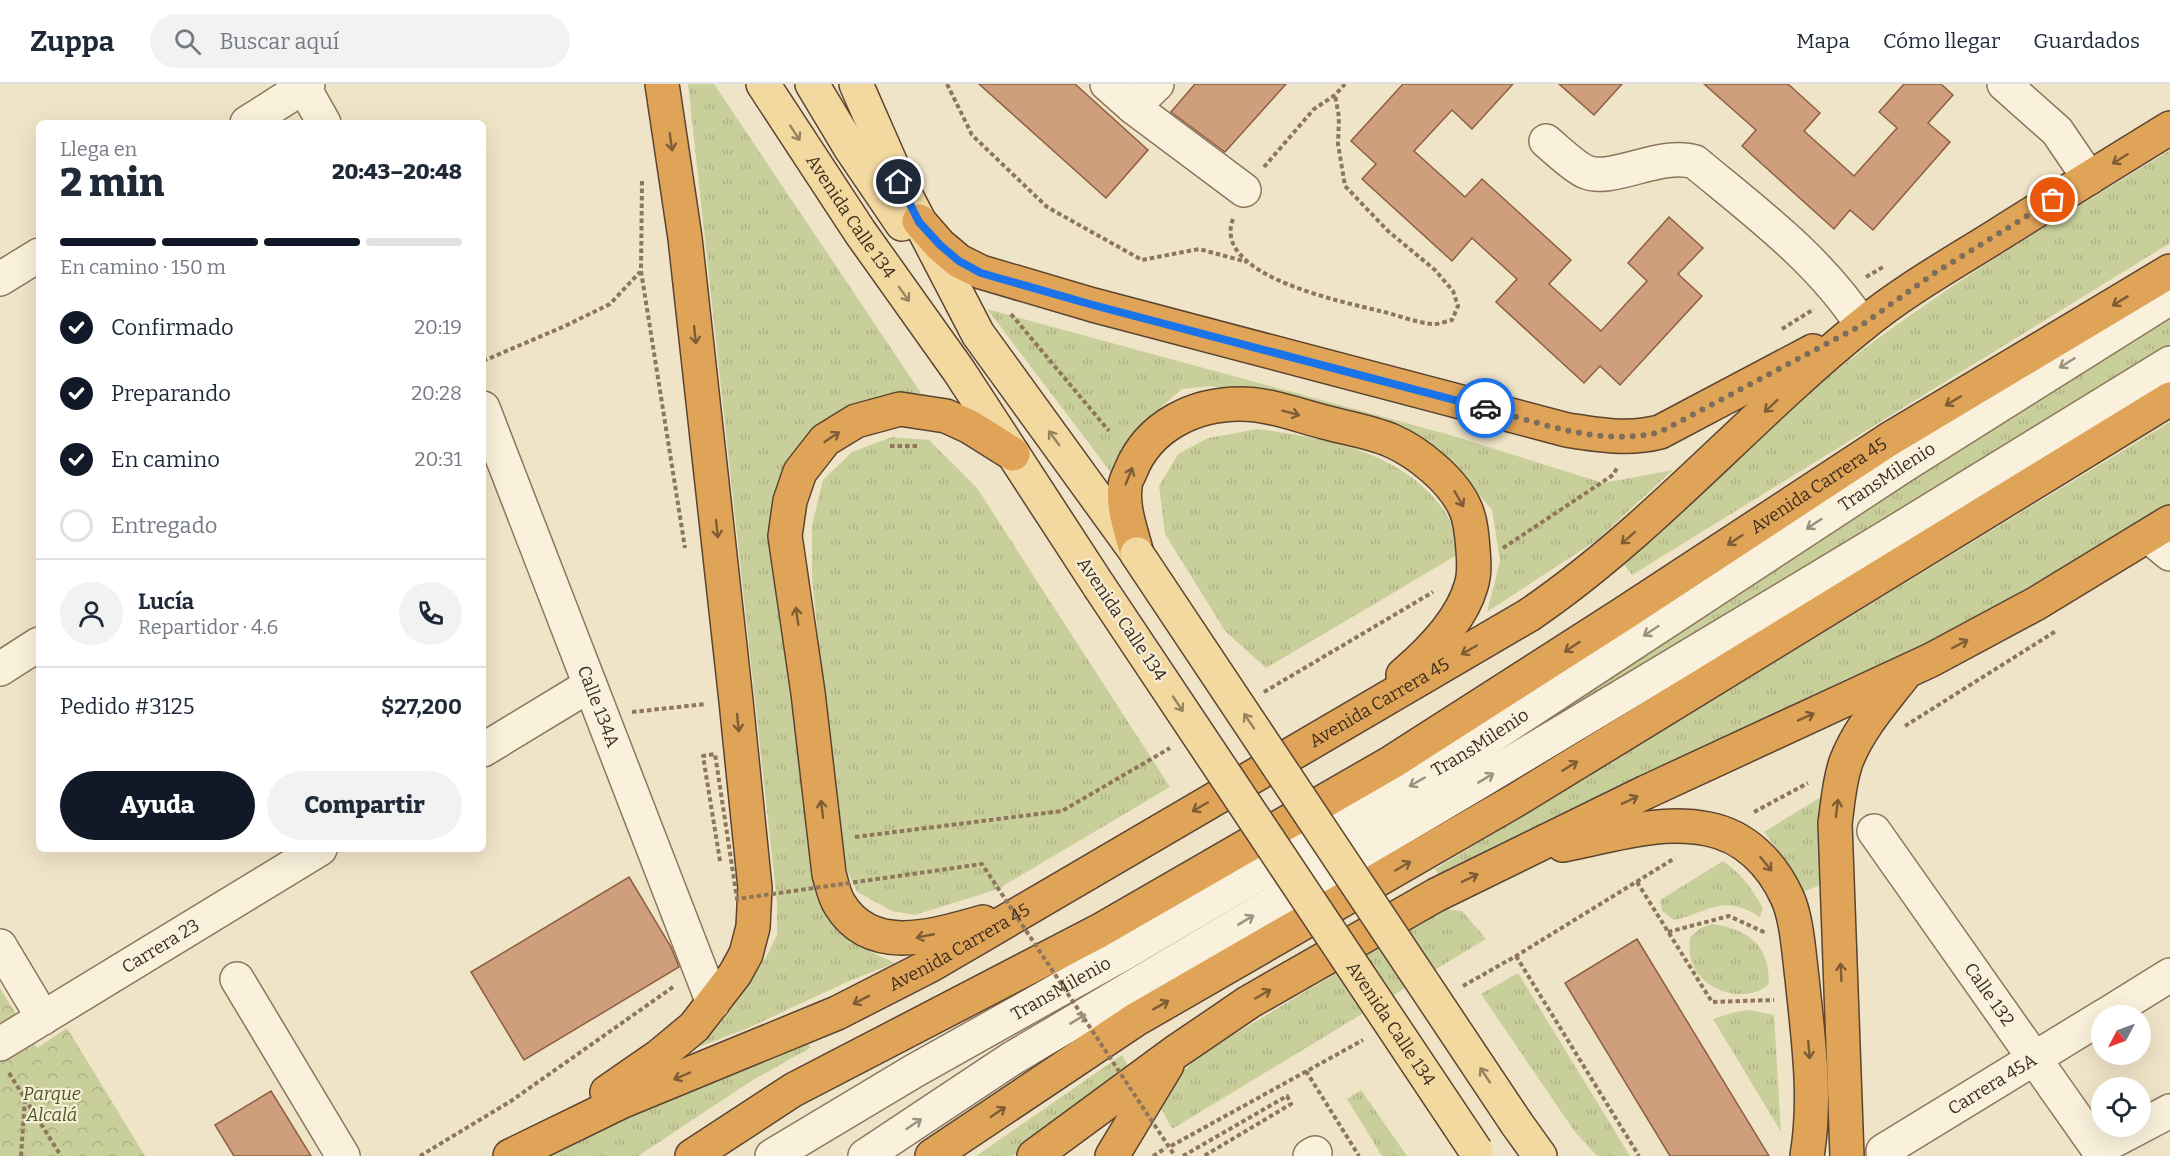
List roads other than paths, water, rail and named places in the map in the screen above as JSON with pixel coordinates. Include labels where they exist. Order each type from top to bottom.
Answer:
[{"type":"highway","points":[[518,1151],[659,1056],[694,1027],[735,974],[746,954],[753,927],[755,888],[685,238],[662,84]]},
{"type":"highway","name":"Avenida Carrera 45","points":[[518,1151],[623,1101],[837,1013],[931,965],[1510,626],[1571,586],[1634,532],[1817,363],[1862,325],[1933,274],[2170,128]]},
{"type":"highway","points":[[919,222],[940,245],[959,261],[981,273],[1104,308],[1567,430],[1592,434],[1642,437],[1660,432],[1862,325]]},
{"type":"highway","name":"Avenida Carrera 45","points":[[692,1156],[793,1090],[1099,931],[1392,762],[1888,440],[2170,271]]},
{"type":"highway","points":[[932,1156],[1135,1020],[1516,800],[2170,399]]},
{"type":"highway","points":[[1137,554],[1125,508],[1125,486],[1135,460],[1157,432],[1179,417],[1203,407],[1262,405],[1390,440],[1423,460],[1452,485],[1466,510],[1472,534],[1474,566],[1472,585],[1462,609],[1436,642],[1405,673],[1341,725]]},
{"type":"highway","points":[[1013,454],[946,416],[900,409],[856,422],[825,440],[800,472],[790,501],[784,536],[808,693],[829,874],[838,903],[860,926],[892,938],[909,939],[947,932],[1023,911]]},
{"type":"highway","points":[[1034,1156],[1174,1053],[1249,1002],[1436,895],[1788,725],[1908,670],[2163,538]]},
{"type":"highway","points":[[1847,1156],[1835,823],[1846,763],[1859,736],[1908,670]]},
{"type":"highway","points":[[1520,853],[1669,825],[1708,829],[1734,837],[1756,851],[1778,879],[1789,900],[1799,950],[1810,1058],[1811,1131],[1807,1156]]},
{"type":"highway","points":[[1112,1156],[1174,1053]]},
{"type":"main road","name":"Avenida Calle 134","points":[[763,84],[860,232],[959,371],[1099,586],[1478,1154]]},
{"type":"main road","points":[[812,84],[871,179],[978,334],[1137,554],[1540,1156]]},
{"type":"main road","points":[[856,84],[919,222],[978,334]]},
{"type":"street","points":[[1107,84],[1133,107],[1244,190]]},
{"type":"street","points":[[1133,107],[1157,84]]},
{"type":"street","points":[[2004,84],[2057,131],[2089,178]]},
{"type":"street","points":[[252,120],[304,85],[322,120]]},
{"type":"street","points":[[1546,141],[1585,172],[1598,175],[1683,158],[1695,162],[1810,260],[1840,293],[1862,325]]},
{"type":"street","points":[[0,279],[36,257]]},
{"type":"street","name":"TransMilenio","points":[[772,1156],[914,1071],[1126,952],[1473,749],[1903,466],[2170,298]]},
{"type":"street","name":"TransMilenio","points":[[865,1156],[1011,1059],[1882,540],[2170,363]]},
{"type":"street","name":"Calle 134A","points":[[486,416],[713,1003]]},
{"type":"street","points":[[0,669],[36,646]]},
{"type":"street","points":[[486,748],[590,685]]},
{"type":"street","name":"Calle 132","points":[[1874,831],[2101,1152]]},
{"type":"street","name":"Carrera 23","points":[[2,1054],[42,1018],[315,852]]},
{"type":"street","points":[[0,946],[42,1018]]},
{"type":"street","name":"Carrera 45A","points":[[2121,1005],[2170,975]]},
{"type":"street","points":[[237,979],[343,1156]]},
{"type":"street","name":"Carrera 45A","points":[[1882,1151],[2091,1023]]},
{"type":"street","points":[[2101,1152],[2170,1111]]},
{"type":"park label","name":"Parque Alcalá","points":[[52,1104]]}]
